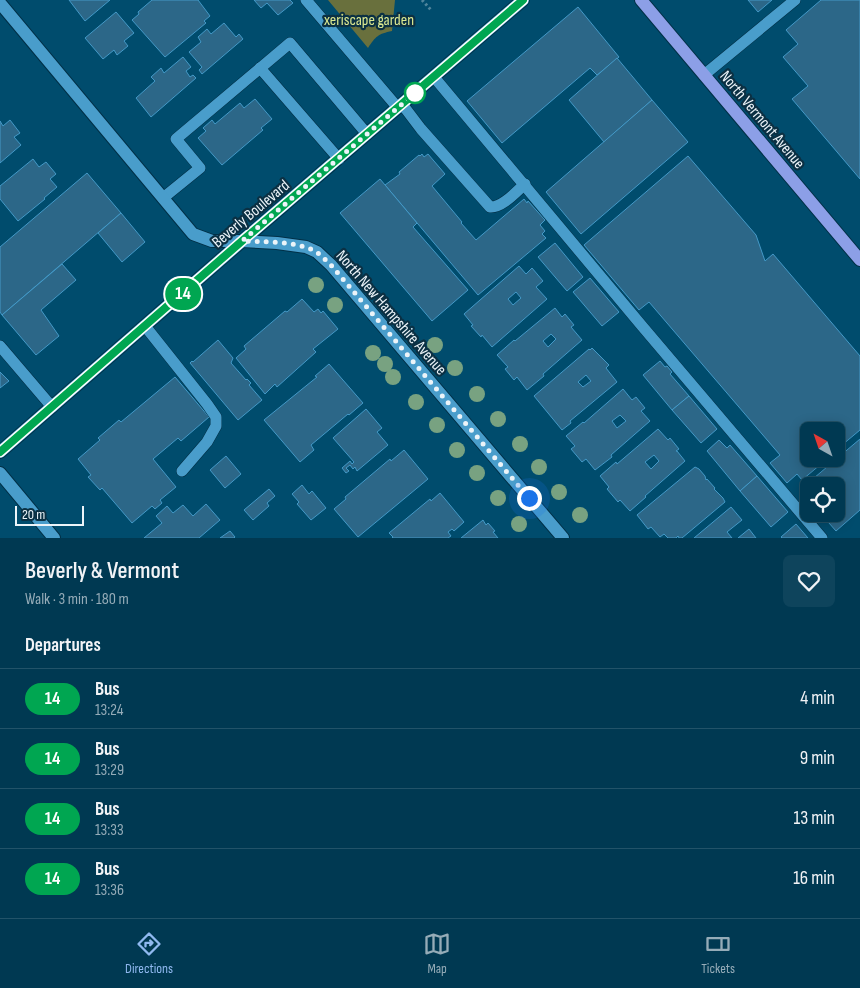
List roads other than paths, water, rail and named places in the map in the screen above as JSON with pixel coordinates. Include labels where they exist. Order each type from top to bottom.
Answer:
[{"type":"main road","name":"North Vermont Avenue","points":[[641,0],[860,260]]},
{"type":"street","name":"Beverly Boulevard","points":[[0,452],[523,0]]},
{"type":"street","name":"North New Hampshire Avenue","points":[[0,3],[194,234],[212,241],[277,243],[306,247],[317,252],[331,265],[563,538]]},
{"type":"street","points":[[0,473],[54,538]]},
{"type":"lane","points":[[306,0],[490,207],[503,203],[525,184]]},
{"type":"lane","points":[[704,75],[795,0]]},
{"type":"lane","points":[[163,198],[200,168],[176,139],[290,43],[367,134]]},
{"type":"lane","points":[[260,68],[339,159]]},
{"type":"lane","points":[[434,77],[822,538]]},
{"type":"lane","points":[[145,326],[216,417],[216,426],[207,442],[182,472]]},
{"type":"lane","points":[[0,346],[52,407]]},
{"type":"park label","name":"xeriscape garden","points":[[369,19]]}]
